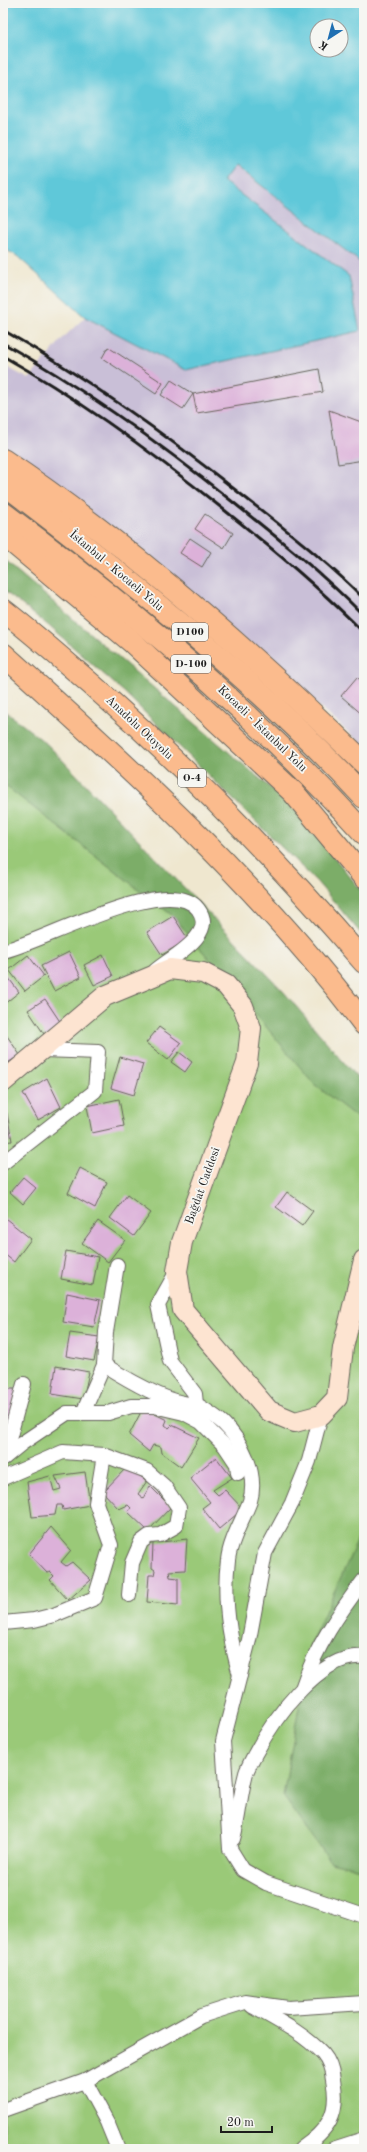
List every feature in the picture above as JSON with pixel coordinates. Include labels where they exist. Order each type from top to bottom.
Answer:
[{"type":"highway","points":[[3,460],[62,500],[175,592],[294,695],[364,763]]},
{"type":"highway","name":"İstanbul - Kocaeli Yolu","points":[[3,483],[68,531],[240,674],[337,767],[364,797]]},
{"type":"highway","name":"Kocaeli - İstanbul Yolu","points":[[3,513],[53,550],[224,692],[319,784],[364,833]]},
{"type":"highway","points":[[3,534],[131,641],[293,792],[364,878]]},
{"type":"highway","name":"Anadolu Otoyolu","points":[[3,610],[26,628],[140,727],[244,828],[310,899],[364,962]]},
{"type":"highway","points":[[3,654],[122,761],[222,860],[284,926],[344,997],[364,1024]]},
{"type":"main road","name":"Bağdat Caddesi","points":[[3,1082],[43,1050],[105,996],[170,969],[203,973],[226,985],[243,1006],[251,1028],[247,1063],[182,1242],[177,1271],[183,1310],[270,1410],[295,1422],[321,1415]]},
{"type":"main road","points":[[321,1415],[336,1398],[343,1348],[364,1260]]},
{"type":"street","points":[[3,951],[129,904],[167,897],[187,901],[196,907],[203,915],[204,926],[190,946],[169,959],[146,979]]},
{"type":"street","points":[[3,1163],[95,1091],[98,1052],[43,1050]]},
{"type":"street","points":[[83,1413],[104,1365],[106,1332],[117,1265]]},
{"type":"street","points":[[177,1271],[158,1305],[170,1361],[195,1394],[196,1404]]},
{"type":"street","points":[[104,1365],[131,1382],[185,1405],[196,1404],[224,1424],[246,1454],[251,1479],[250,1499],[228,1559],[225,1595],[230,1637],[240,1675]]},
{"type":"street","points":[[4,1460],[24,1384]]},
{"type":"street","points":[[4,1460],[21,1444],[67,1413],[108,1413],[130,1406],[154,1406],[184,1413],[201,1422],[226,1446],[237,1464],[238,1473]]},
{"type":"street","points":[[321,1415],[306,1468],[292,1503],[265,1553],[249,1640],[223,1741],[230,1849],[243,1870],[266,1883],[364,1916]]},
{"type":"street","points":[[3,1478],[63,1452],[104,1455],[147,1471],[164,1486],[179,1508],[176,1526],[160,1535],[149,1536],[141,1542],[132,1563],[129,1595]]},
{"type":"street","points":[[3,1623],[34,1620],[54,1615],[95,1598],[110,1545],[96,1503],[104,1455]]},
{"type":"street","points":[[304,1686],[310,1664],[326,1635],[364,1580]]},
{"type":"street","points":[[230,1849],[240,1817],[246,1772],[264,1738],[288,1702],[304,1686],[332,1665],[355,1656],[364,1657]]},
{"type":"street","points":[[3,2110],[85,2081],[201,2016],[245,2002],[288,2008],[364,2003]]},
{"type":"street","points":[[245,2002],[296,2032],[324,2055],[331,2070],[336,2095],[333,2117],[323,2132],[301,2149]]},
{"type":"street","points":[[85,2081],[107,2122],[118,2149]]},
{"type":"street","points":[[332,2149],[364,2139]]},
{"type":"shaded area","points":[[234,165],[364,265],[364,746],[174,579],[3,449],[3,365],[29,379],[62,339],[85,317],[186,370],[349,276],[223,181]]},
{"type":"green space","points":[[3,559],[294,808],[364,894],[364,937],[317,882],[124,692],[49,626],[3,590]]},
{"type":"green space","points":[[3,709],[48,745],[283,991],[364,1086],[364,1123],[315,1085],[173,916],[3,784]]},
{"type":"green space","points":[[3,740],[364,1108],[364,2149],[3,2149]]},
{"type":"green space","points":[[364,1526],[364,1870],[331,1862],[283,1796],[310,1645]]},
{"type":"water","points":[[3,3],[364,3],[364,265],[235,165],[223,181],[349,276],[360,331],[186,370],[85,317],[17,256],[3,248]]},
{"type":"building","points":[[108,347],[163,383],[156,394],[102,358]]},
{"type":"building","points":[[319,369],[323,392],[197,413],[193,394]]},
{"type":"building","points":[[171,380],[193,394],[183,409],[161,395]]},
{"type":"building","points":[[329,410],[364,423],[364,460],[338,464]]},
{"type":"building","points":[[205,514],[233,533],[224,548],[195,529]]},
{"type":"building","points":[[190,538],[211,552],[202,567],[180,553]]},
{"type":"building","points":[[357,677],[364,684],[364,716],[341,696]]},
{"type":"building","points":[[173,916],[188,939],[162,955],[147,932]]},
{"type":"building","points":[[69,952],[81,977],[54,991],[41,966]]},
{"type":"building","points":[[28,955],[44,976],[25,991],[9,970]]},
{"type":"building","points":[[103,955],[113,976],[94,985],[84,965]]},
{"type":"building","points":[[5,973],[19,992],[3,1005],[3,975]]},
{"type":"building","points":[[45,999],[63,1026],[46,1037],[28,1010]]},
{"type":"building","points":[[159,1027],[181,1043],[168,1060],[146,1043]]},
{"type":"building","points":[[3,1030],[20,1055],[3,1066]]},
{"type":"building","points":[[179,1052],[192,1062],[185,1072],[171,1062]]},
{"type":"building","points":[[120,1057],[143,1064],[134,1095],[111,1088]]},
{"type":"building","points":[[47,1078],[61,1107],[38,1120],[23,1093]]},
{"type":"building","points":[[119,1099],[124,1126],[92,1133],[87,1106]]},
{"type":"building","points":[[7,1113],[12,1141],[3,1142],[3,1114]]},
{"type":"building","points":[[80,1168],[107,1182],[95,1208],[68,1193]]},
{"type":"building","points":[[23,1177],[36,1188],[23,1204],[10,1192]]},
{"type":"building","points":[[287,1192],[313,1211],[302,1226],[276,1207]]},
{"type":"building","points":[[127,1195],[151,1213],[134,1236],[110,1218]]},
{"type":"building","points":[[5,1218],[31,1239],[14,1262],[3,1253]]},
{"type":"building","points":[[98,1221],[125,1240],[108,1262],[82,1243]]},
{"type":"building","points":[[66,1251],[98,1257],[93,1285],[61,1279]]},
{"type":"building","points":[[67,1293],[100,1300],[94,1327],[63,1322]]},
{"type":"building","points":[[70,1333],[99,1337],[94,1361],[66,1356]]},
{"type":"building","points":[[56,1366],[89,1372],[83,1399],[52,1394]]},
{"type":"building","points":[[3,1389],[17,1389],[11,1419],[3,1419]]},
{"type":"building","points":[[143,1408],[167,1420],[165,1425],[169,1428],[172,1425],[199,1438],[181,1467],[162,1453],[161,1447],[153,1445],[149,1452],[129,1435]]},
{"type":"building","points":[[216,1457],[232,1478],[213,1490],[218,1495],[225,1490],[243,1509],[219,1529],[202,1508],[210,1502],[190,1478]]},
{"type":"building","points":[[127,1467],[147,1481],[138,1494],[143,1498],[150,1486],[171,1507],[148,1531],[128,1512],[131,1508],[128,1505],[119,1509],[103,1492]]},
{"type":"building","points":[[85,1472],[90,1505],[63,1510],[62,1505],[57,1505],[55,1515],[32,1517],[27,1482],[50,1476],[54,1491],[61,1489],[55,1476]]},
{"type":"building","points":[[51,1527],[71,1550],[61,1562],[66,1566],[72,1562],[91,1580],[68,1600],[50,1580],[54,1576],[50,1572],[47,1573],[29,1554]]},
{"type":"building","points":[[187,1539],[185,1570],[169,1571],[170,1577],[178,1578],[178,1605],[147,1602],[149,1575],[154,1575],[155,1570],[152,1568],[153,1543]]},
{"type":"railway","points":[[3,330],[66,368],[188,453],[307,547],[364,599]]},
{"type":"railway","points":[[3,343],[93,398],[179,460],[301,558],[364,616]]},
{"type":"railway","points":[[3,356],[88,409],[170,468],[278,554],[313,584],[364,633]]}]
